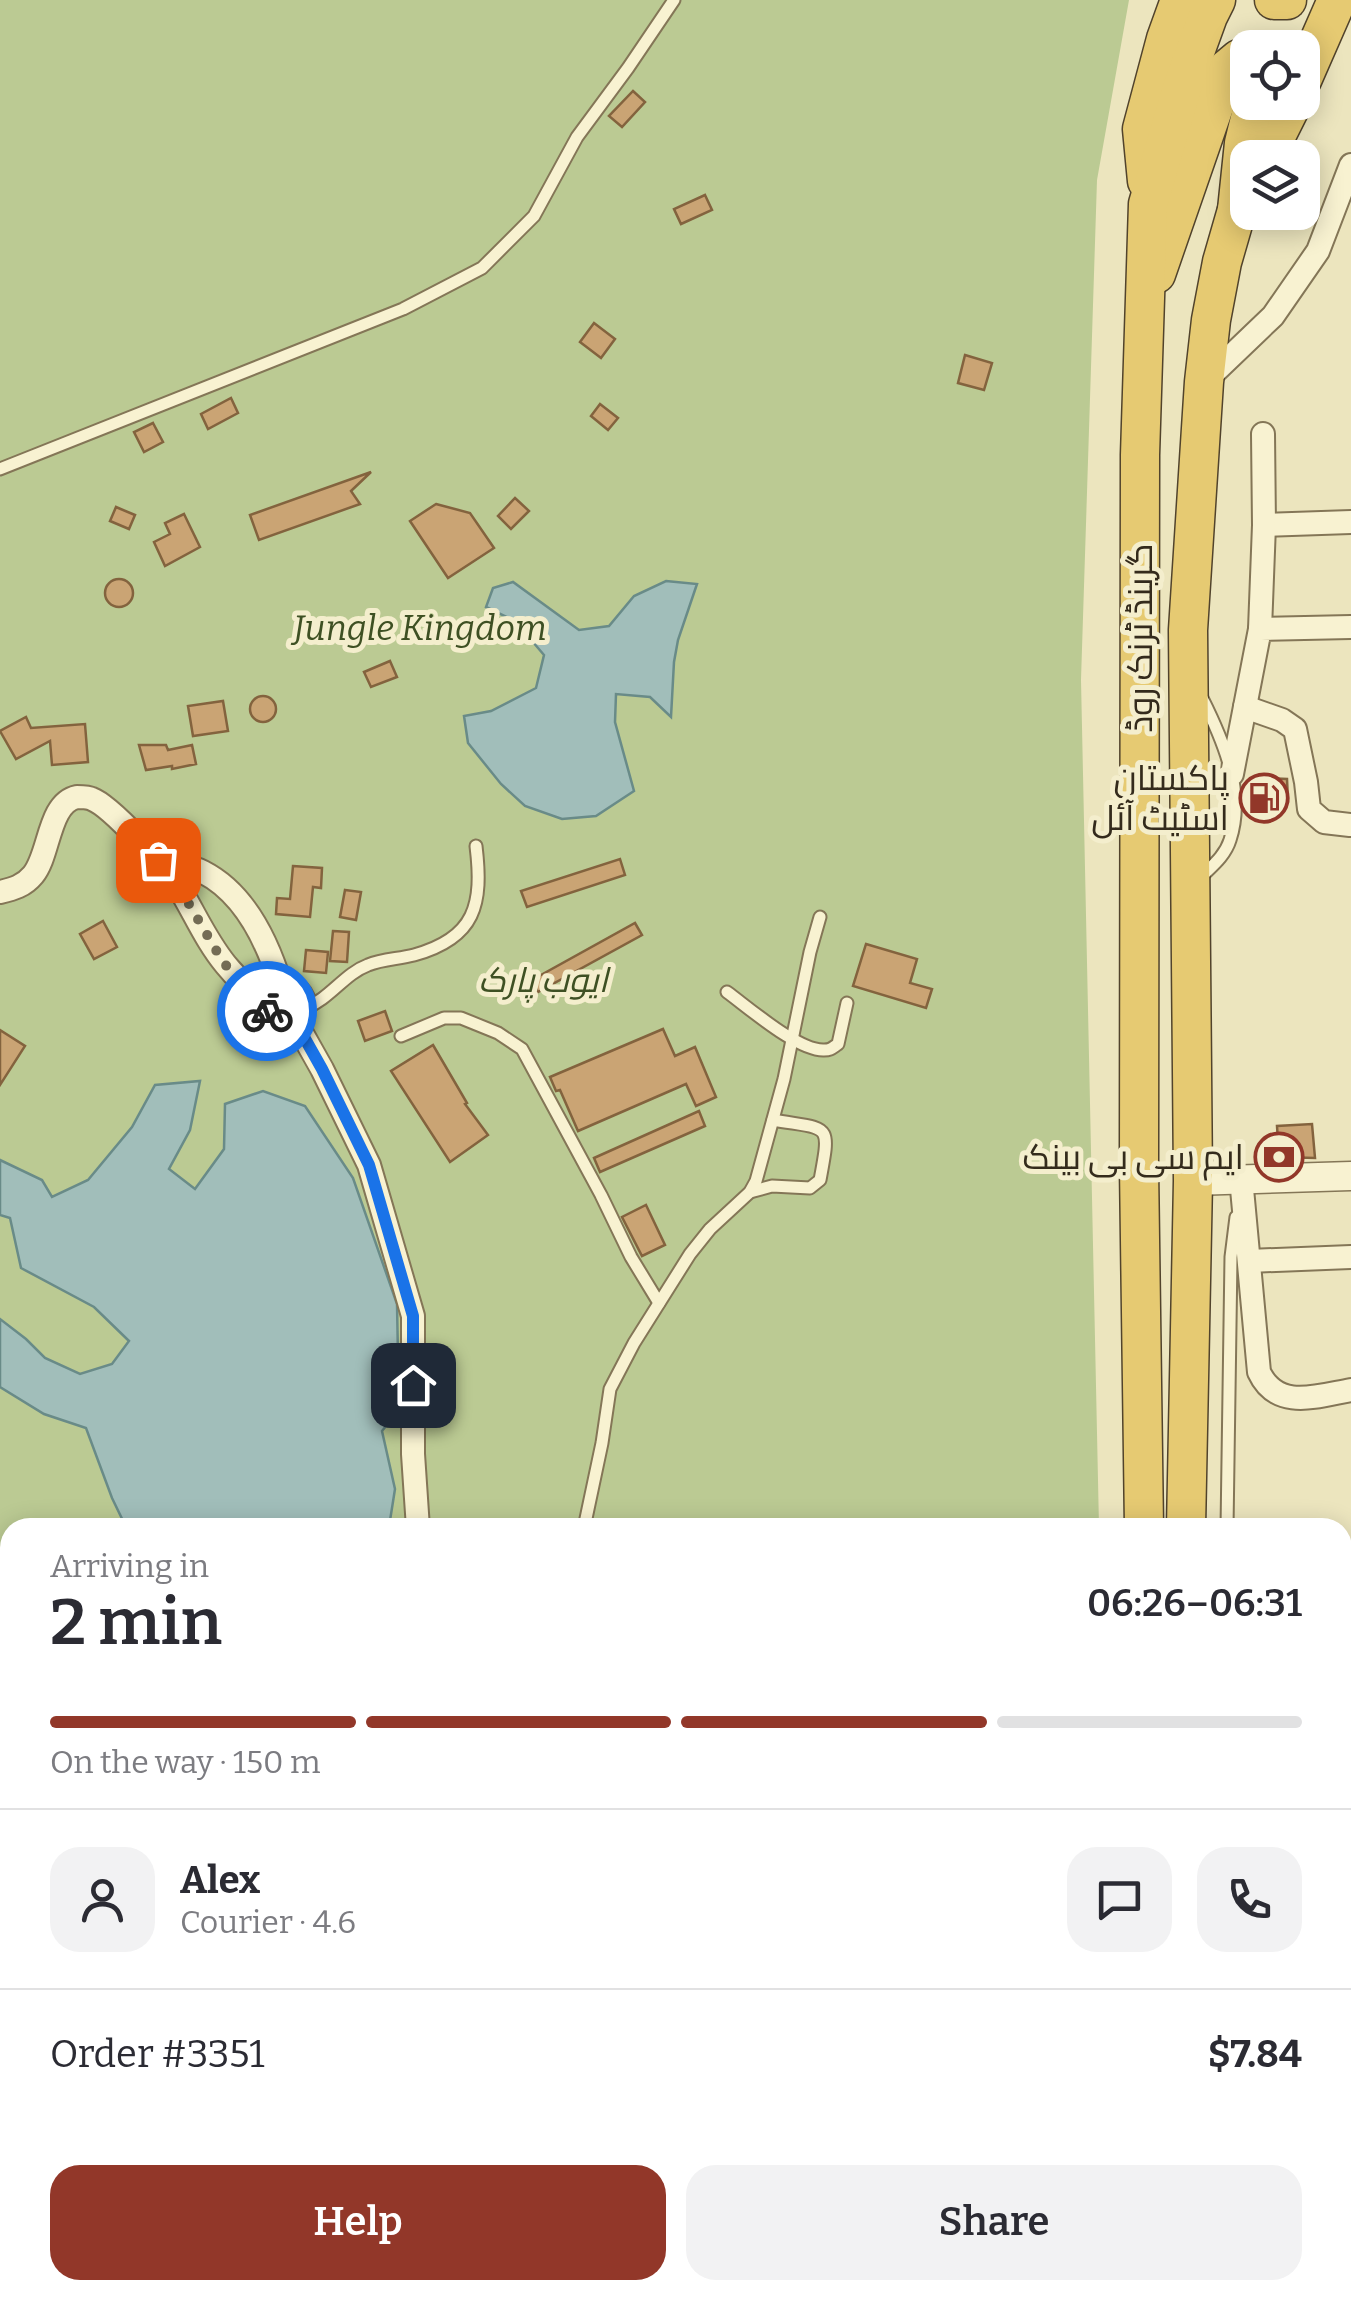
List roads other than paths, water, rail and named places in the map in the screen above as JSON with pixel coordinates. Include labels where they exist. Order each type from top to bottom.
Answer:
[{"type":"highway","points":[[1148,204],[1142,129],[1180,0]]},
{"type":"highway","name":"گرینڈ ٹرنک روڈ","points":[[1144,1518],[1139,1068],[1140,456],[1148,204],[1183,85],[1216,0]]},
{"type":"highway","points":[[1274,0],[1287,0]]},
{"type":"highway","points":[[1320,39],[1337,0]]},
{"type":"highway","points":[[1145,304],[1230,66]]},
{"type":"highway","name":"گرینڈ ٹرنک روڈ","points":[[1186,1518],[1193,1181],[1188,630],[1204,382],[1211,320],[1232,230]]},
{"type":"street","points":[[1204,382],[1273,316],[1318,251],[1351,165]]},
{"type":"street","points":[[1232,774],[1260,629],[1264,434]]},
{"type":"street","points":[[1264,525],[1351,522]]},
{"type":"street","points":[[1260,629],[1351,627]]},
{"type":"street","points":[[1245,707],[1282,720],[1295,729],[1309,809],[1324,822],[1350,825]]},
{"type":"street","points":[[0,892],[19,887],[36,872],[58,812],[66,803],[79,797],[95,800],[131,832],[176,882],[223,962],[244,986],[274,994]]},
{"type":"street","points":[[158,860],[202,870],[223,886],[261,931],[271,952],[274,994],[268,1015],[280,1024],[299,1015],[369,1165],[413,1316],[417,1518]]},
{"type":"street","points":[[1193,1181],[1351,1176]]},
{"type":"street","points":[[1241,1178],[1259,1372],[1266,1386],[1296,1399],[1351,1390]]},
{"type":"street","points":[[1249,1261],[1351,1257]]},
{"type":"lane","points":[[0,469],[403,309],[482,268],[534,216],[577,137],[674,0]]},
{"type":"lane","points":[[1188,671],[1214,723],[1232,774],[1234,810],[1230,840],[1220,858],[1190,886]]},
{"type":"lane","points":[[299,1015],[324,1000],[356,971],[370,964],[415,955],[464,928],[477,901],[480,876],[476,846]]},
{"type":"lane","points":[[586,1518],[610,1389],[690,1254],[756,1181],[820,918]]},
{"type":"lane","points":[[727,992],[792,1040],[820,1051],[838,1044],[846,1002]]},
{"type":"lane","points":[[401,1036],[444,1018],[461,1018],[498,1033],[522,1049],[583,1159],[630,1257],[659,1302]]},
{"type":"lane","points":[[750,1192],[772,1186],[810,1188],[820,1180],[828,1140],[825,1133],[819,1128],[773,1120]]},
{"type":"lane","points":[[1227,1518],[1230,1257],[1241,1178]]},
{"type":"water","points":[[666,581],[697,584],[678,640],[671,717],[650,697],[616,694],[615,722],[634,791],[596,816],[562,819],[525,806],[501,784],[468,743],[464,716],[491,711],[536,688],[544,655],[515,621],[486,607],[493,588],[513,582],[579,630],[609,626],[634,596]]},
{"type":"water","points":[[200,1081],[190,1130],[169,1169],[195,1189],[224,1149],[225,1104],[263,1091],[305,1106],[353,1178],[397,1304],[399,1410],[382,1431],[395,1489],[390,1518],[122,1518],[86,1428],[44,1414],[0,1387],[0,1319],[45,1358],[80,1374],[112,1364],[129,1341],[94,1307],[21,1268],[10,1218],[0,1215],[0,1160],[42,1180],[52,1197],[88,1180],[132,1127],[155,1085]]},
{"type":"place","name":"پاکستان اسٹیٹ آئل","points":[[1264,798]]},
{"type":"place","name":"ایم سی بی بینک","points":[[1279,1157]]},
{"type":"park label","name":"Jungle Kingdom","points":[[420,628]]},
{"type":"park label","name":"ایوب پارک","points":[[543,980]]}]
